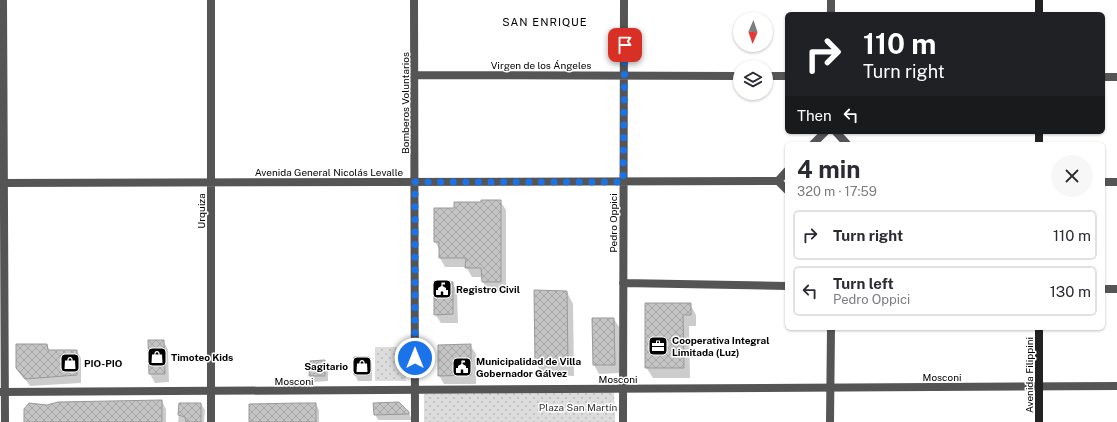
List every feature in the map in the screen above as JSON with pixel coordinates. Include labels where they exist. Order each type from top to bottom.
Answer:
[{"type":"main road","points":[[1039,0],[1039,12]]},
{"type":"main road","name":"Avenida Filippini","points":[[1039,330],[1039,422]]},
{"type":"street","points":[[3,0],[2,392],[5,422]]},
{"type":"street","name":"Urquiza","points":[[211,422],[212,0]]},
{"type":"street","name":"Bomberos Voluntarios","points":[[414,0],[415,422]]},
{"type":"street","name":"Pedro Oppici","points":[[623,422],[624,0]]},
{"type":"street","points":[[831,0],[831,12]]},
{"type":"street","name":"Virgen de los Ángeles","points":[[414,75],[733,76]]},
{"type":"street","points":[[773,76],[785,76]]},
{"type":"street","points":[[1105,77],[1117,77]]},
{"type":"street","points":[[815,142],[823,134]]},
{"type":"street","points":[[838,134],[844,142]]},
{"type":"street","points":[[785,173],[778,181],[785,188]]},
{"type":"street","name":"Avenida General Nicolás Levalle","points":[[2,183],[778,181]]},
{"type":"street","points":[[1105,182],[1117,182]]},
{"type":"street","points":[[623,283],[785,286]]},
{"type":"street","points":[[1105,289],[1117,289]]},
{"type":"street","points":[[830,422],[831,330]]},
{"type":"street","name":"Mosconi","points":[[2,392],[1117,386]]},
{"type":"green space","points":[[375,347],[406,347],[406,381],[375,381]]},
{"type":"green space","name":"Plaza San Martín","points":[[614,391],[615,422],[424,422],[424,394]]},
{"type":"building","points":[[481,200],[501,200],[501,282],[482,282],[481,268],[465,268],[466,258],[439,258],[439,242],[434,242],[434,208],[454,208],[454,202],[481,202]]},
{"type":"building","points":[[434,282],[453,282],[453,314],[434,315]]},
{"type":"building","points":[[534,290],[567,291],[568,364],[535,363]]},
{"type":"building","points":[[645,303],[691,303],[691,315],[683,315],[684,368],[645,368]]},
{"type":"building","points":[[592,318],[614,318],[615,365],[593,365]]},
{"type":"building","name":"Timoteo Kids","points":[[148,340],[164,340],[165,374],[149,374]]},
{"type":"building","points":[[16,344],[47,344],[48,350],[77,350],[77,375],[25,379],[16,368]]},
{"type":"building","points":[[471,344],[471,375],[438,376],[438,345]]},
{"type":"building","name":"Sagitario","points":[[354,357],[369,357],[369,375],[354,375]]},
{"type":"building","points":[[325,360],[325,376],[309,376],[310,361]]},
{"type":"building","points":[[162,400],[162,422],[24,422],[24,409],[29,403],[47,405],[58,402]]},
{"type":"building","points":[[399,402],[409,412],[409,414],[374,415],[373,403]]},
{"type":"building","points":[[179,403],[201,403],[201,422],[186,422],[185,417],[178,415]]},
{"type":"building","points":[[316,403],[316,422],[249,422],[249,404]]},
{"type":"place","name":"Registro Civil","points":[[442,289]]},
{"type":"place","name":"Cooperativa Integral Limitada (Luz)","points":[[658,346]]},
{"type":"place","name":"Timoteo Kids","points":[[157,357]]},
{"type":"place","name":"PIO-PIO","points":[[70,363]]},
{"type":"place","name":"Sagitario","points":[[362,366]]},
{"type":"place","name":"Municipalidad de Villa Gobernador Gálvez","points":[[462,367]]},
{"type":"district","name":"SAN ENRIQUE","points":[[545,22]]},
{"type":"route","points":[[415,358],[415,182],[623,182],[625,45]]}]
